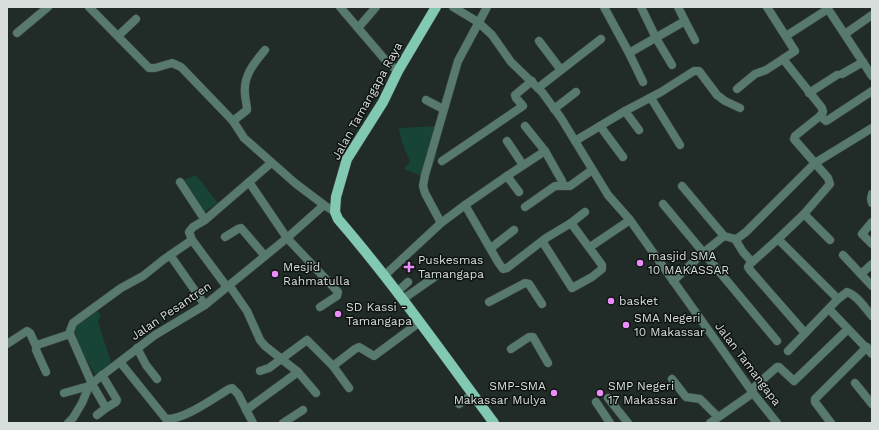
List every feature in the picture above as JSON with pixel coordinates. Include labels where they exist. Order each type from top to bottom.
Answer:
[{"type":"main road","name":"Jalan Tamangapa Raya","points":[[335,212],[336,197],[347,158],[383,102],[398,71],[436,7]]},
{"type":"main road","points":[[335,212],[338,219],[385,274],[494,423]]},
{"type":"street","points":[[17,33],[48,7]]},
{"type":"street","points":[[89,7],[150,68],[172,63],[181,67],[233,122],[244,138],[295,183],[335,212]]},
{"type":"street","points":[[340,7],[387,62],[398,71]]},
{"type":"street","points":[[358,28],[376,7]]},
{"type":"street","name":"Jalan Tamangapa","points":[[453,7],[478,22],[492,35],[511,62],[538,88],[575,140],[608,195],[630,220],[699,318],[777,423]]},
{"type":"street","points":[[441,223],[425,193],[423,186],[443,109],[458,61],[486,7]]},
{"type":"street","points":[[604,7],[643,82]]},
{"type":"street","points":[[678,7],[695,40]]},
{"type":"street","points":[[644,8],[656,38],[672,65]]},
{"type":"street","points":[[737,89],[756,74],[783,60],[794,51],[771,8]]},
{"type":"street","points":[[786,36],[827,8],[872,76]]},
{"type":"street","points":[[844,34],[872,15]]},
{"type":"street","points":[[118,36],[136,19]]},
{"type":"street","points":[[629,53],[685,22]]},
{"type":"street","points":[[538,88],[601,39]]},
{"type":"street","points":[[539,41],[561,70]]},
{"type":"street","points":[[233,122],[247,110],[244,92],[247,74],[252,65],[265,50]]},
{"type":"street","points":[[783,60],[822,108],[823,112],[820,116],[795,136],[794,139],[830,182],[804,214],[752,262],[748,268],[805,333]]},
{"type":"street","points":[[810,93],[863,62]]},
{"type":"street","points":[[575,140],[651,98],[694,71],[699,71],[717,95],[725,101],[740,108]]},
{"type":"street","points":[[442,161],[523,106],[515,95],[532,81]]},
{"type":"street","points":[[820,116],[826,121],[872,91]]},
{"type":"street","points":[[554,109],[576,92]]},
{"type":"street","points":[[651,98],[680,145]]},
{"type":"street","points":[[426,100],[443,109]]},
{"type":"street","points":[[626,111],[639,130]]},
{"type":"street","points":[[525,126],[545,151],[562,181]]},
{"type":"street","points":[[600,126],[624,157]]},
{"type":"street","points":[[735,239],[746,232],[815,163],[872,128]]},
{"type":"street","points":[[507,141],[523,165]]},
{"type":"street","points":[[385,274],[441,223],[545,151]]},
{"type":"street","points":[[271,163],[205,220],[190,229],[189,235],[247,310],[260,340],[265,346],[298,372],[316,393]]},
{"type":"street","points":[[524,207],[556,186],[570,186],[592,170]]},
{"type":"street","points":[[507,176],[519,192]]},
{"type":"street","points":[[180,182],[205,220]]},
{"type":"street","points":[[249,182],[287,238],[338,292],[337,296],[320,307]]},
{"type":"street","points":[[682,186],[724,236],[735,239],[752,262]]},
{"type":"street","points":[[872,194],[870,199],[872,203]]},
{"type":"street","name":"Jalan Pesantren","points":[[68,423],[82,404],[91,385],[102,375],[155,335],[205,305],[287,238],[324,204]]},
{"type":"street","points":[[663,204],[777,341]]},
{"type":"street","points":[[465,205],[503,269],[585,212]]},
{"type":"street","points":[[804,214],[830,240]]},
{"type":"street","points":[[590,247],[630,220]]},
{"type":"street","points":[[872,222],[862,234],[872,244]]},
{"type":"street","points":[[542,241],[572,288],[592,277],[603,267],[590,247],[571,223]]},
{"type":"street","points":[[225,237],[241,228],[264,256]]},
{"type":"street","points":[[491,248],[514,230]]},
{"type":"street","points":[[673,281],[724,236]]},
{"type":"street","points":[[778,239],[838,299]]},
{"type":"street","points":[[106,408],[91,385],[70,334],[73,323],[121,288],[143,276],[192,240]]},
{"type":"street","points":[[170,255],[205,305]]},
{"type":"street","points":[[843,255],[872,286]]},
{"type":"street","points":[[861,274],[872,264]]},
{"type":"street","points":[[400,295],[436,276]]},
{"type":"street","points":[[400,295],[408,282]]},
{"type":"street","points":[[489,302],[525,283],[529,284],[542,304]]},
{"type":"street","points":[[788,351],[838,299],[847,292],[855,297],[872,316]]},
{"type":"street","points":[[829,309],[869,350],[815,399],[815,402],[830,423]]},
{"type":"street","points":[[332,366],[359,347],[374,356],[420,322]]},
{"type":"street","points":[[710,423],[752,391],[777,367],[779,367],[794,381],[848,328]]},
{"type":"street","points":[[7,344],[27,331],[30,333],[46,372]]},
{"type":"street","points":[[36,346],[38,344],[70,334]]},
{"type":"street","points":[[511,349],[526,339],[533,337],[548,363]]},
{"type":"street","points":[[260,372],[269,368],[307,340],[332,366],[349,388]]},
{"type":"street","points":[[137,348],[146,365],[157,379]]},
{"type":"street","points":[[120,362],[166,419],[182,415],[197,408],[232,388],[238,394],[253,423]]},
{"type":"street","points":[[246,410],[298,372]]},
{"type":"street","points":[[97,415],[117,400],[102,375]]},
{"type":"street","points":[[672,379],[686,397],[700,399],[718,417]]},
{"type":"street","points":[[855,383],[872,404]]},
{"type":"street","points":[[64,393],[91,385]]},
{"type":"street","points":[[459,404],[473,394]]},
{"type":"street","points":[[608,398],[628,423]]},
{"type":"street","points":[[596,402],[612,423]]},
{"type":"street","points":[[282,423],[303,410]]},
{"type":"green space","points":[[435,126],[437,154],[428,179],[404,169],[410,162],[399,128]]},
{"type":"green space","points":[[196,175],[218,203],[201,214],[181,181]]},
{"type":"green space","points":[[96,309],[101,316],[98,322],[111,362],[96,376],[75,340],[74,328],[79,321]]},
{"type":"place","name":"masjid SMA 10 MAKASSAR","points":[[640,263]]},
{"type":"place","name":"Puskesmas Tamangapa","points":[[409,267]]},
{"type":"place","name":"Mesjid Rahmatulla","points":[[275,274]]},
{"type":"place","name":"basket","points":[[611,301]]},
{"type":"place","name":"SD Kassi - Tamangapa","points":[[338,314]]},
{"type":"place","name":"SMA Negeri 10 Makassar","points":[[626,325]]},
{"type":"place","name":"SMP-SMA Makassar Mulya","points":[[554,393]]},
{"type":"place","name":"SMP Negeri 17 Makassar","points":[[600,393]]}]
